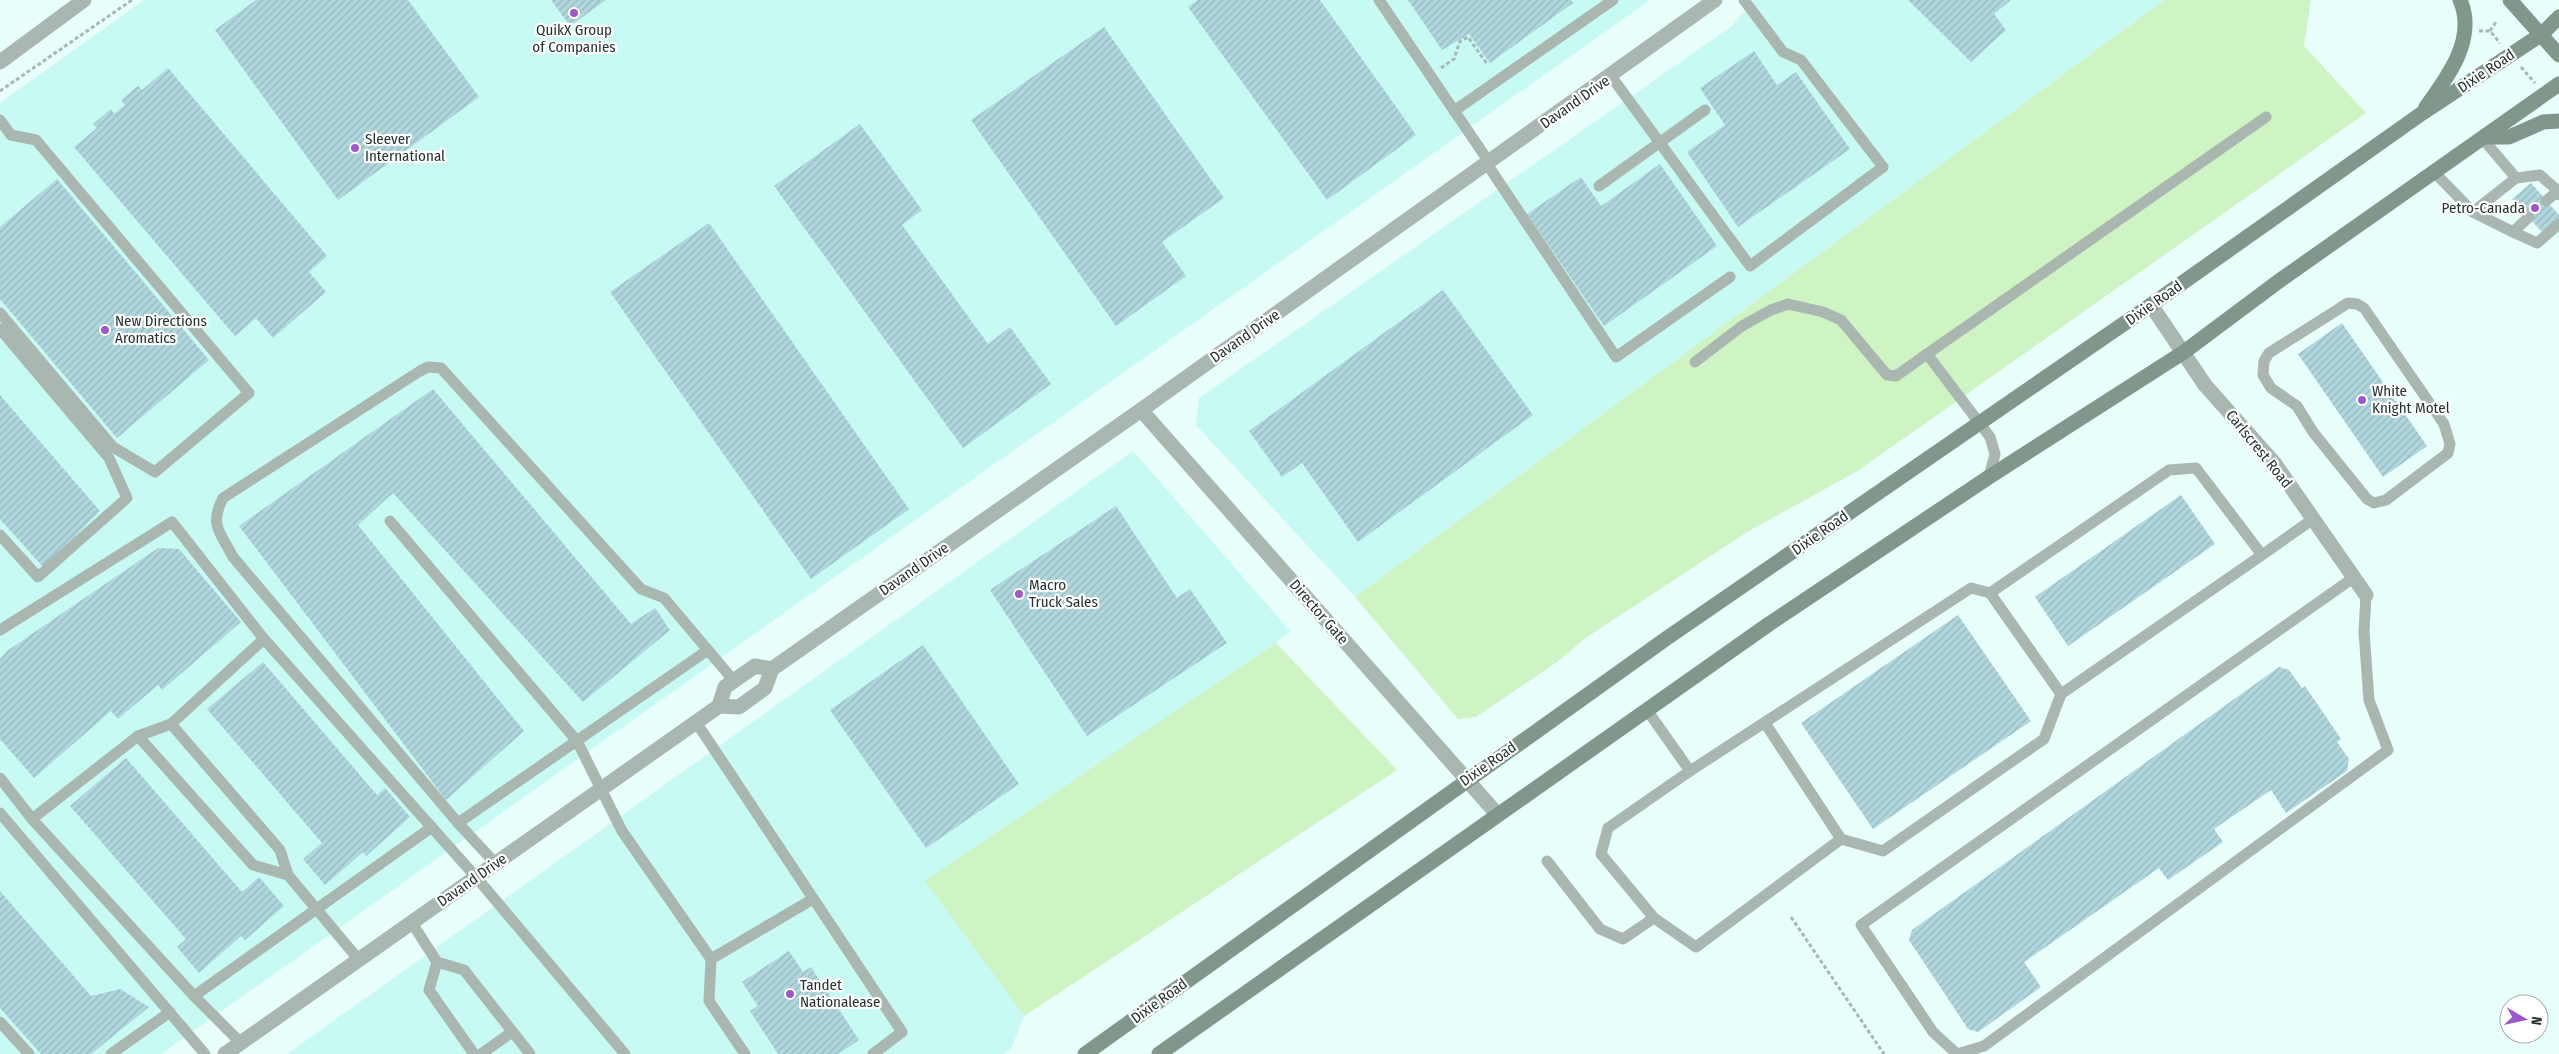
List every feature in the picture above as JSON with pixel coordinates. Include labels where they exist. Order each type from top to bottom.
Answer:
[{"type":"main road","points":[[2422,114],[2442,85],[2460,51],[2466,13],[2460,0]]},
{"type":"main road","points":[[2510,0],[2559,55]]},
{"type":"main road","name":"Dixie Road","points":[[1085,1054],[1666,638],[2151,305],[2422,114],[2542,34],[2559,17]]},
{"type":"main road","points":[[1159,1054],[1769,624],[1989,477],[2184,352],[2279,281],[2559,84]]},
{"type":"main road","points":[[2484,138],[2509,138],[2543,122],[2559,121]]},
{"type":"street","points":[[0,62],[84,0]]},
{"type":"street","name":"Davand Drive","points":[[225,1054],[719,706],[739,707],[752,698],[765,688],[772,669],[1141,410],[1715,0]]},
{"type":"street","name":"Carlscrest Road","points":[[2151,305],[2205,384],[2274,464],[2366,595]]},
{"type":"street","name":"Director Gate","points":[[1141,410],[1497,814]]},
{"type":"street","points":[[719,706],[725,687],[755,666],[772,669]]},
{"type":"lane","points":[[1379,0],[1431,75],[1616,357],[1730,277]]},
{"type":"lane","points":[[1454,112],[1613,0]]},
{"type":"lane","points":[[1611,76],[1750,266],[1883,167],[1801,60],[1783,52],[1744,0]]},
{"type":"lane","points":[[1599,186],[1705,110]]},
{"type":"lane","points":[[1694,362],[1742,326],[1771,310],[1788,304],[1823,312],[1841,320],[1887,375],[1896,376],[2266,118]]},
{"type":"lane","points":[[0,120],[5,137],[36,140],[249,393],[155,472],[113,447],[0,313]]},
{"type":"lane","points":[[2484,138],[2516,178]]},
{"type":"lane","points":[[2434,173],[2473,212],[2537,243],[2559,224]]},
{"type":"lane","points":[[2473,212],[2516,178],[2540,175],[2558,192],[2546,201]]},
{"type":"lane","points":[[2513,232],[2529,217]]},
{"type":"lane","points":[[2348,303],[2357,304],[2364,308],[2444,424],[2450,444],[2448,453],[2386,500],[2374,503],[2367,499],[2313,432],[2297,406],[2271,388],[2263,375],[2264,362],[2269,352],[2348,303]]},
{"type":"lane","points":[[0,329],[109,458],[127,498],[38,577],[0,535]]},
{"type":"lane","points":[[1928,354],[1981,422],[1994,445],[1993,464],[1989,477]]},
{"type":"lane","points":[[496,864],[458,823],[233,557],[214,522],[216,510],[223,498],[420,371],[428,367],[441,368],[641,589],[664,598],[734,681]]},
{"type":"lane","points":[[1990,593],[2169,470],[2196,468],[2262,555]]},
{"type":"lane","points":[[1765,722],[1841,839],[1883,852],[2044,739],[2061,694],[2314,519]]},
{"type":"lane","points":[[390,520],[577,741],[622,831],[711,959],[709,1001],[745,1054]]},
{"type":"lane","points":[[0,630],[172,522],[264,639],[476,877],[625,1054]]},
{"type":"lane","points":[[2353,578],[1861,925],[1933,1032],[1958,1054],[1984,1046],[2388,750],[2369,700],[2364,632],[2366,595]]},
{"type":"lane","points":[[1841,839],[1696,947],[1654,918],[1601,854],[1608,828],[1690,771],[1970,588],[1990,593],[2061,694]]},
{"type":"lane","points":[[32,819],[138,736],[171,724],[264,639]]},
{"type":"lane","points":[[458,823],[708,650]]},
{"type":"lane","points":[[1647,710],[1690,771]]},
{"type":"lane","points":[[696,722],[902,1032],[873,1054]]},
{"type":"lane","points":[[171,724],[280,850],[288,876],[318,909],[359,960]]},
{"type":"lane","points":[[138,736],[253,865],[288,876]]},
{"type":"lane","points":[[0,778],[32,819],[194,996],[241,1043]]},
{"type":"lane","points":[[0,813],[206,1054]]},
{"type":"lane","points":[[194,996],[432,827]]},
{"type":"lane","points":[[1547,862],[1600,929],[1623,939],[1654,918]]},
{"type":"lane","points":[[711,959],[813,898]]},
{"type":"lane","points":[[412,922],[437,962],[464,970],[530,1054]]},
{"type":"lane","points":[[437,962],[429,990],[474,1054]]},
{"type":"lane","points":[[111,1054],[170,1012]]},
{"type":"lane","points":[[0,1022],[28,1054]]},
{"type":"lane","points":[[481,1054],[512,1032]]},
{"type":"path","points":[[0,91],[132,0]]},
{"type":"path","points":[[2490,31],[2496,22]]},
{"type":"path","points":[[2475,31],[2490,31],[2544,94]]},
{"type":"path","points":[[1431,75],[1454,59],[1460,41],[1468,36],[1487,64]]},
{"type":"path","points":[[1791,917],[1884,1054]]},
{"type":"shaded area","points":[[144,0],[1650,0],[161,1054],[0,1054],[0,103]]},
{"type":"shaded area","points":[[1753,0],[2164,0],[1355,597],[1196,425],[1199,398],[1732,26]]},
{"type":"shaded area","points":[[1133,451],[1290,631],[1276,643],[926,881],[1024,1016],[1011,1049],[1004,1054],[287,1054]]},
{"type":"green space","points":[[2164,0],[2311,0],[2304,46],[2366,113],[1856,472],[1747,532],[1587,637],[1557,662],[1476,717],[1458,719],[1355,597]]},
{"type":"green space","points":[[1276,643],[1397,770],[1024,1016],[925,881]]},
{"type":"building","name":"Sleever International","points":[[256,0],[408,0],[479,97],[338,200],[215,30]]},
{"type":"building","name":"QuikX Group of Companies","points":[[551,0],[606,0],[570,26]]},
{"type":"building","points":[[1198,0],[1320,0],[1416,135],[1327,200],[1188,7]]},
{"type":"building","points":[[1408,0],[1571,0],[1573,3],[1490,63],[1469,34],[1442,50]]},
{"type":"building","points":[[1908,0],[2011,0],[1994,14],[2006,30],[1971,62]]},
{"type":"building","points":[[1104,27],[1224,198],[1162,242],[1186,276],[1116,326],[971,120]]},
{"type":"building","points":[[1754,51],[1777,85],[1796,72],[1850,149],[1738,227],[1687,152],[1725,125],[1700,88]]},
{"type":"building","points":[[168,68],[327,256],[309,272],[326,292],[273,338],[256,318],[235,336],[74,147],[97,128],[93,124],[111,109],[114,114],[125,105],[121,100],[138,86],[142,90]]},
{"type":"building","points":[[860,124],[922,210],[902,225],[988,344],[1010,327],[1051,384],[963,448],[774,186]]},
{"type":"building","points":[[1660,164],[1717,246],[1604,326],[1527,214],[1581,177],[1601,206]]},
{"type":"building","name":"New Directions Aromatics","points":[[57,179],[209,360],[117,438],[0,299],[0,227]]},
{"type":"building","points":[[2531,183],[2559,215],[2559,218],[2542,232],[2512,199]]},
{"type":"building","points":[[709,223],[909,509],[811,579],[610,292]]},
{"type":"building","points":[[1443,290],[1533,415],[1358,542],[1302,463],[1282,477],[1249,431]]},
{"type":"building","name":"White Knight Motel","points":[[2342,323],[2427,446],[2383,477],[2298,354]]},
{"type":"building","points":[[433,389],[631,624],[655,608],[670,630],[583,702],[393,493],[358,525],[524,731],[446,800],[239,526]]},
{"type":"building","points":[[0,395],[100,511],[44,568],[0,519]]},
{"type":"building","points":[[2181,495],[2215,544],[2068,646],[2035,597]]},
{"type":"building","points":[[1116,506],[1177,598],[1190,589],[1227,643],[1087,736],[990,590]]},
{"type":"building","points":[[158,548],[179,549],[241,622],[162,690],[158,685],[118,719],[111,711],[34,778],[0,739],[0,659],[7,651]]},
{"type":"building","points":[[1958,615],[2031,721],[1873,829],[1801,723]]},
{"type":"building","points":[[923,645],[1019,784],[926,848],[830,710]]},
{"type":"building","points":[[263,662],[377,795],[385,788],[410,817],[366,856],[363,852],[325,885],[303,859],[322,843],[207,709]]},
{"type":"building","points":[[2279,667],[2289,670],[2302,688],[2305,686],[2341,739],[2337,742],[2349,759],[2347,771],[2286,813],[2271,790],[2214,829],[2223,842],[2168,880],[2159,868],[2024,962],[2041,987],[1978,1032],[1968,1029],[1909,940],[1912,930]]},
{"type":"building","points":[[126,758],[242,892],[259,877],[284,906],[245,940],[241,936],[199,973],[177,947],[186,939],[70,806]]},
{"type":"building","points":[[0,891],[91,996],[120,989],[149,1007],[91,1054],[41,1054],[0,1008]]},
{"type":"building","name":"Tandet Nationalease","points":[[789,951],[803,972],[811,967],[859,1040],[838,1054],[778,1054],[750,1011],[758,1006],[742,982]]},
{"type":"place","name":"QuikX Group of Companies","points":[[574,13]]},
{"type":"place","name":"Sleever International","points":[[355,148]]},
{"type":"place","name":"Petro-Canada","points":[[2535,208]]},
{"type":"place","name":"New Directions Aromatics","points":[[105,330]]},
{"type":"place","name":"White Knight Motel","points":[[2362,400]]},
{"type":"place","name":"Macro Truck Sales","points":[[1019,594]]},
{"type":"place","name":"Tandet Nationalease","points":[[790,994]]}]
